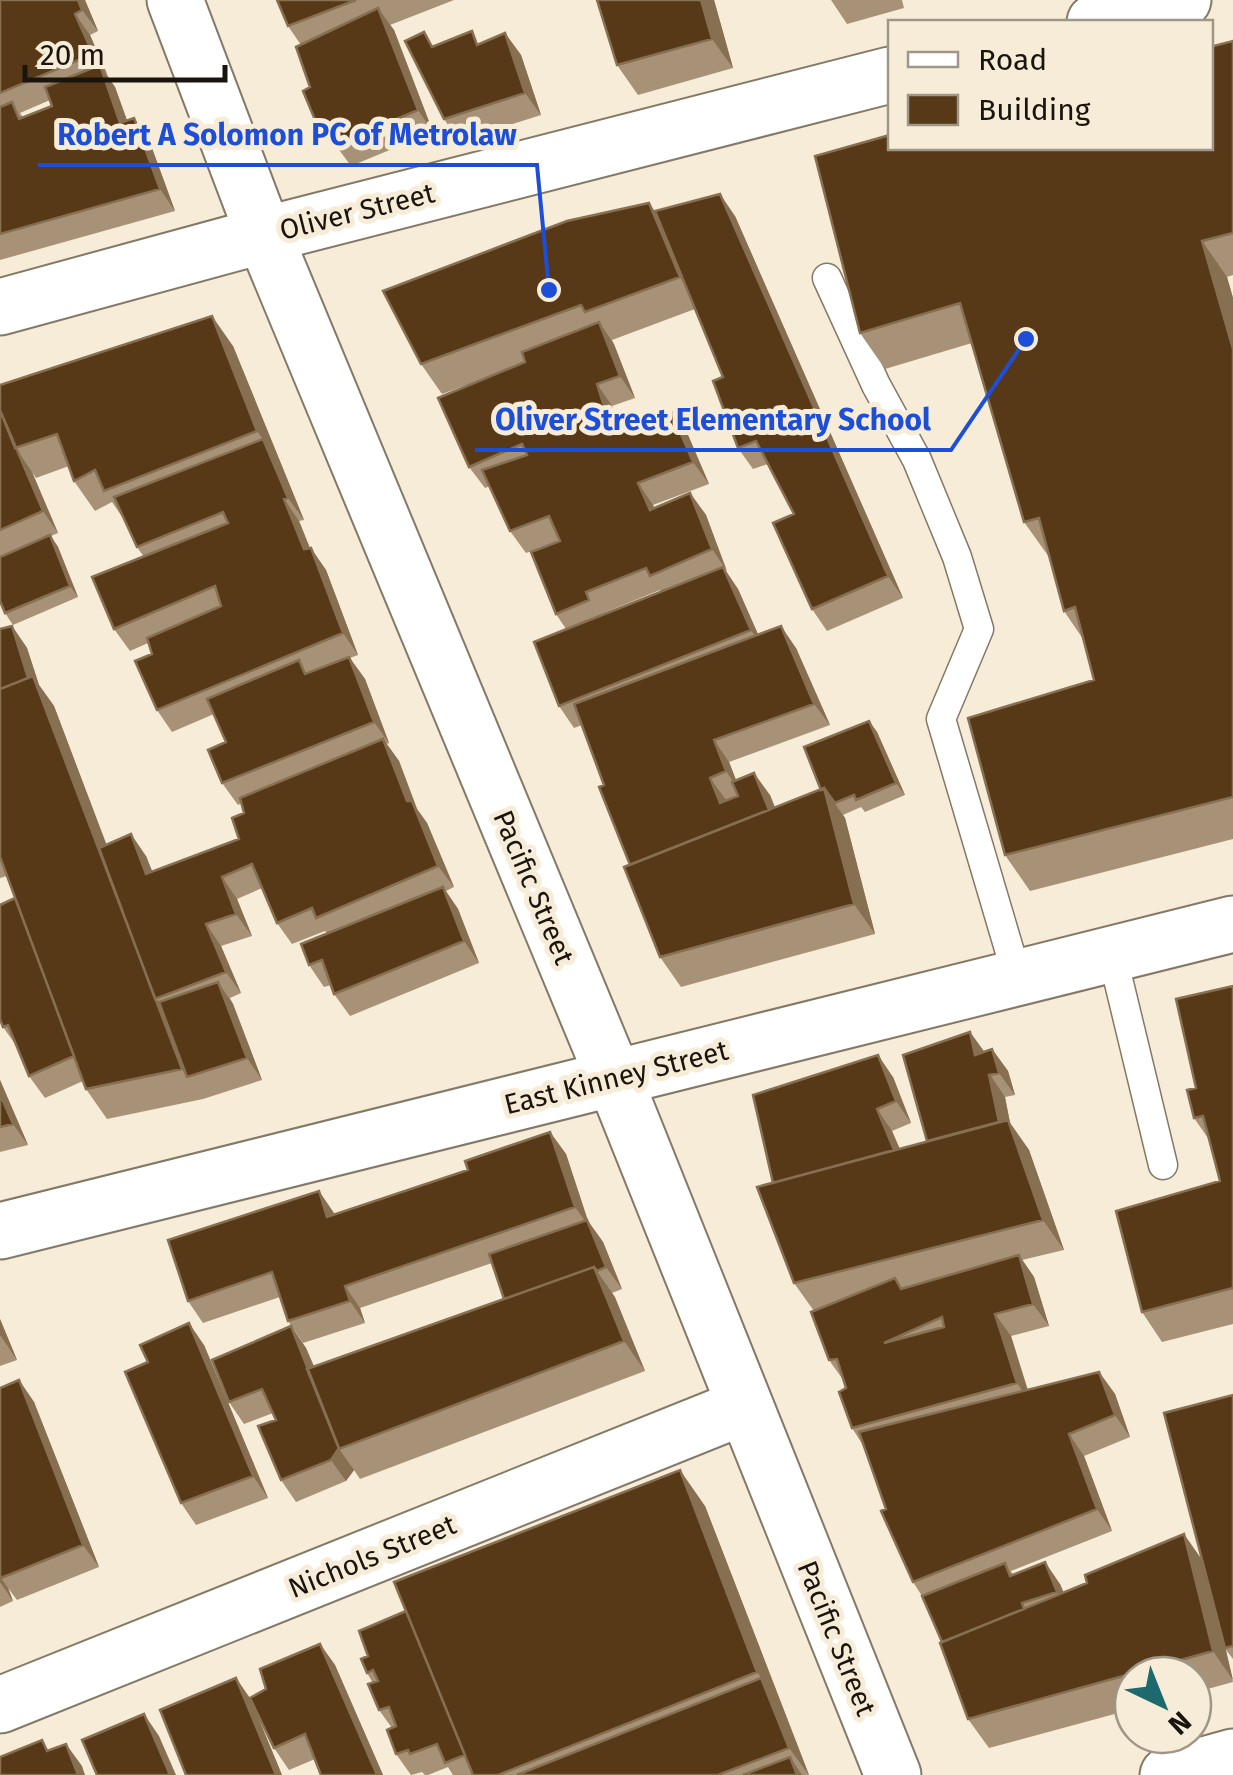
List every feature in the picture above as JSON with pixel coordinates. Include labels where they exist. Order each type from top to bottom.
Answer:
[{"type":"street","name":"Pacific Street","points":[[175,0],[264,235],[614,1078],[892,1775]]},
{"type":"street","points":[[1103,20],[1183,0]]},
{"type":"street","name":"Oliver Street","points":[[0,307],[264,235],[888,76]]},
{"type":"street","name":"East Kinney Street","points":[[0,1231],[1233,924]]},
{"type":"street","name":"Nichols Street","points":[[0,1705],[743,1407]]},
{"type":"street","points":[[1168,1775],[1233,1757]]},
{"type":"lane","points":[[827,278],[876,385],[917,460],[957,557],[978,629],[940,719],[1018,976]]},
{"type":"lane","points":[[1112,954],[1163,1165]]},
{"type":"building","points":[[0,0],[78,0],[82,10],[75,14],[93,54],[0,93]]},
{"type":"building","points":[[277,0],[356,0],[288,26]]},
{"type":"building","points":[[597,0],[701,0],[712,39],[617,65]]},
{"type":"building","points":[[378,8],[418,110],[336,145],[327,124],[318,127],[303,91],[310,87],[296,47]]},
{"type":"building","points":[[472,31],[477,45],[505,33],[525,93],[444,119],[405,41],[424,32],[432,47]]},
{"type":"building","points":[[1233,41],[1233,233],[1202,241],[1233,349],[1233,797],[1005,855],[968,718],[1094,680],[1075,607],[1064,611],[1039,518],[1024,522],[960,303],[860,333],[815,156],[888,136],[888,150],[1213,150],[1213,46]]},
{"type":"building","points":[[100,65],[120,123],[134,118],[160,189],[0,234],[0,107],[12,102],[19,119],[52,106],[45,87]]},
{"type":"building","points":[[720,194],[888,576],[812,609],[773,523],[794,514],[756,441],[738,448],[713,381],[723,377],[655,211]]},
{"type":"building","points":[[649,203],[680,277],[585,312],[581,305],[421,364],[383,291],[567,221]]},
{"type":"building","points":[[212,316],[257,431],[104,491],[95,470],[74,481],[57,434],[15,448],[0,410],[0,385]]},
{"type":"building","points":[[599,322],[620,376],[597,384],[611,428],[619,425],[639,429],[672,413],[693,462],[638,483],[650,510],[690,493],[712,549],[650,576],[646,568],[586,592],[589,600],[556,614],[531,552],[560,541],[549,516],[510,531],[482,470],[527,455],[522,444],[469,467],[438,398],[525,362],[522,352]]},
{"type":"building","points":[[0,410],[43,511],[0,530]]},
{"type":"building","points":[[263,439],[304,549],[311,548],[343,633],[157,710],[135,661],[152,654],[147,638],[221,606],[215,586],[114,629],[92,577],[228,523],[223,512],[137,547],[114,497]]},
{"type":"building","points":[[50,535],[70,586],[5,613],[0,601],[0,557]]},
{"type":"building","points":[[723,567],[751,630],[559,706],[534,642]]},
{"type":"building","points":[[12,626],[28,678],[0,689],[0,629]]},
{"type":"building","points":[[781,626],[814,704],[714,740],[726,771],[710,778],[720,803],[738,796],[732,782],[754,773],[769,810],[630,865],[599,787],[604,785],[574,704]]},
{"type":"building","points":[[349,657],[374,722],[222,783],[208,750],[226,742],[207,699],[299,660],[305,674]]},
{"type":"building","points":[[33,676],[182,1069],[86,1089],[0,857],[0,689]]},
{"type":"building","points":[[869,721],[896,783],[856,800],[854,795],[835,803],[824,788],[821,790],[804,747]]},
{"type":"building","points":[[383,739],[438,866],[316,918],[312,908],[277,923],[252,864],[222,877],[236,914],[206,924],[226,972],[155,999],[99,848],[131,834],[146,874],[239,839],[232,818],[244,813],[240,798]]},
{"type":"building","points":[[824,788],[854,904],[660,957],[624,867]]},
{"type":"building","points":[[443,887],[464,941],[334,994],[322,960],[309,965],[301,944]]},
{"type":"building","points":[[15,898],[74,1056],[29,1076],[8,1025],[3,1027],[0,1019],[0,905]]},
{"type":"building","points":[[218,982],[247,1058],[187,1077],[159,1002]]},
{"type":"building","points":[[1233,986],[1233,1288],[1142,1312],[1116,1211],[1220,1181],[1203,1116],[1194,1118],[1187,1090],[1196,1088],[1176,999]]},
{"type":"building","points":[[970,1032],[975,1055],[992,1049],[999,1073],[989,1075],[999,1122],[927,1141],[903,1055]]},
{"type":"building","points":[[878,1055],[896,1101],[877,1109],[894,1150],[773,1183],[753,1095]]},
{"type":"building","points":[[0,1094],[13,1124],[0,1127]]},
{"type":"building","points":[[1008,1120],[1043,1220],[794,1283],[757,1187]]},
{"type":"building","points":[[550,1132],[575,1207],[345,1286],[350,1301],[288,1321],[272,1272],[188,1301],[168,1240],[319,1191],[327,1217],[468,1170],[465,1161]]},
{"type":"building","points":[[587,1220],[606,1267],[597,1271],[594,1267],[504,1299],[489,1254]]},
{"type":"building","points":[[1019,1255],[1033,1304],[995,1314],[1017,1383],[852,1428],[839,1392],[846,1388],[837,1359],[829,1360],[811,1312],[895,1278],[901,1289]],"holes":[[[942,1317],[944,1327],[884,1343]]]},
{"type":"building","points":[[594,1267],[624,1341],[339,1449],[307,1369]]},
{"type":"building","points":[[189,1323],[253,1476],[181,1503],[125,1372],[148,1362],[140,1345]]},
{"type":"building","points":[[291,1326],[339,1448],[331,1460],[281,1480],[258,1426],[276,1420],[262,1389],[229,1402],[212,1360]]},
{"type":"building","points":[[1099,1372],[1115,1415],[1069,1434],[1097,1509],[913,1582],[881,1511],[886,1509],[859,1432]]},
{"type":"building","points":[[19,1380],[83,1545],[1,1578],[0,1388]]},
{"type":"building","points":[[1233,1395],[1233,1646],[1225,1648],[1164,1413]]},
{"type":"building","points":[[680,1470],[757,1672],[498,1775],[473,1775],[394,1582]]},
{"type":"building","points":[[1184,1534],[1213,1651],[1199,1655],[1113,1655],[1113,1679],[968,1719],[940,1643],[1087,1583],[1085,1575]]},
{"type":"building","points":[[1045,1562],[1057,1592],[1022,1603],[1024,1609],[942,1642],[922,1596],[1005,1563],[1010,1576]]},
{"type":"building","points":[[406,1611],[465,1755],[445,1763],[437,1744],[410,1754],[408,1750],[396,1754],[387,1730],[396,1726],[389,1707],[379,1710],[368,1684],[378,1681],[373,1670],[367,1673],[361,1659],[368,1656],[359,1631]]},
{"type":"building","points":[[320,1644],[377,1775],[321,1775],[305,1734],[274,1748],[250,1698],[266,1689],[260,1669]]},
{"type":"building","points":[[236,1678],[276,1775],[186,1775],[160,1710]]},
{"type":"building","points":[[761,1678],[789,1748],[718,1775],[517,1775]]},
{"type":"building","points":[[144,1714],[170,1775],[97,1775],[82,1740]]},
{"type":"building","points":[[42,1740],[47,1751],[66,1744],[78,1775],[0,1775],[0,1757]]},
{"type":"building","points":[[790,1757],[797,1775],[743,1775]]},
{"type":"place","name":"Robert A Solomon PC of Metrolaw","points":[[549,290]]},
{"type":"place","name":"Oliver Street Elementary School","points":[[1026,339]]}]
